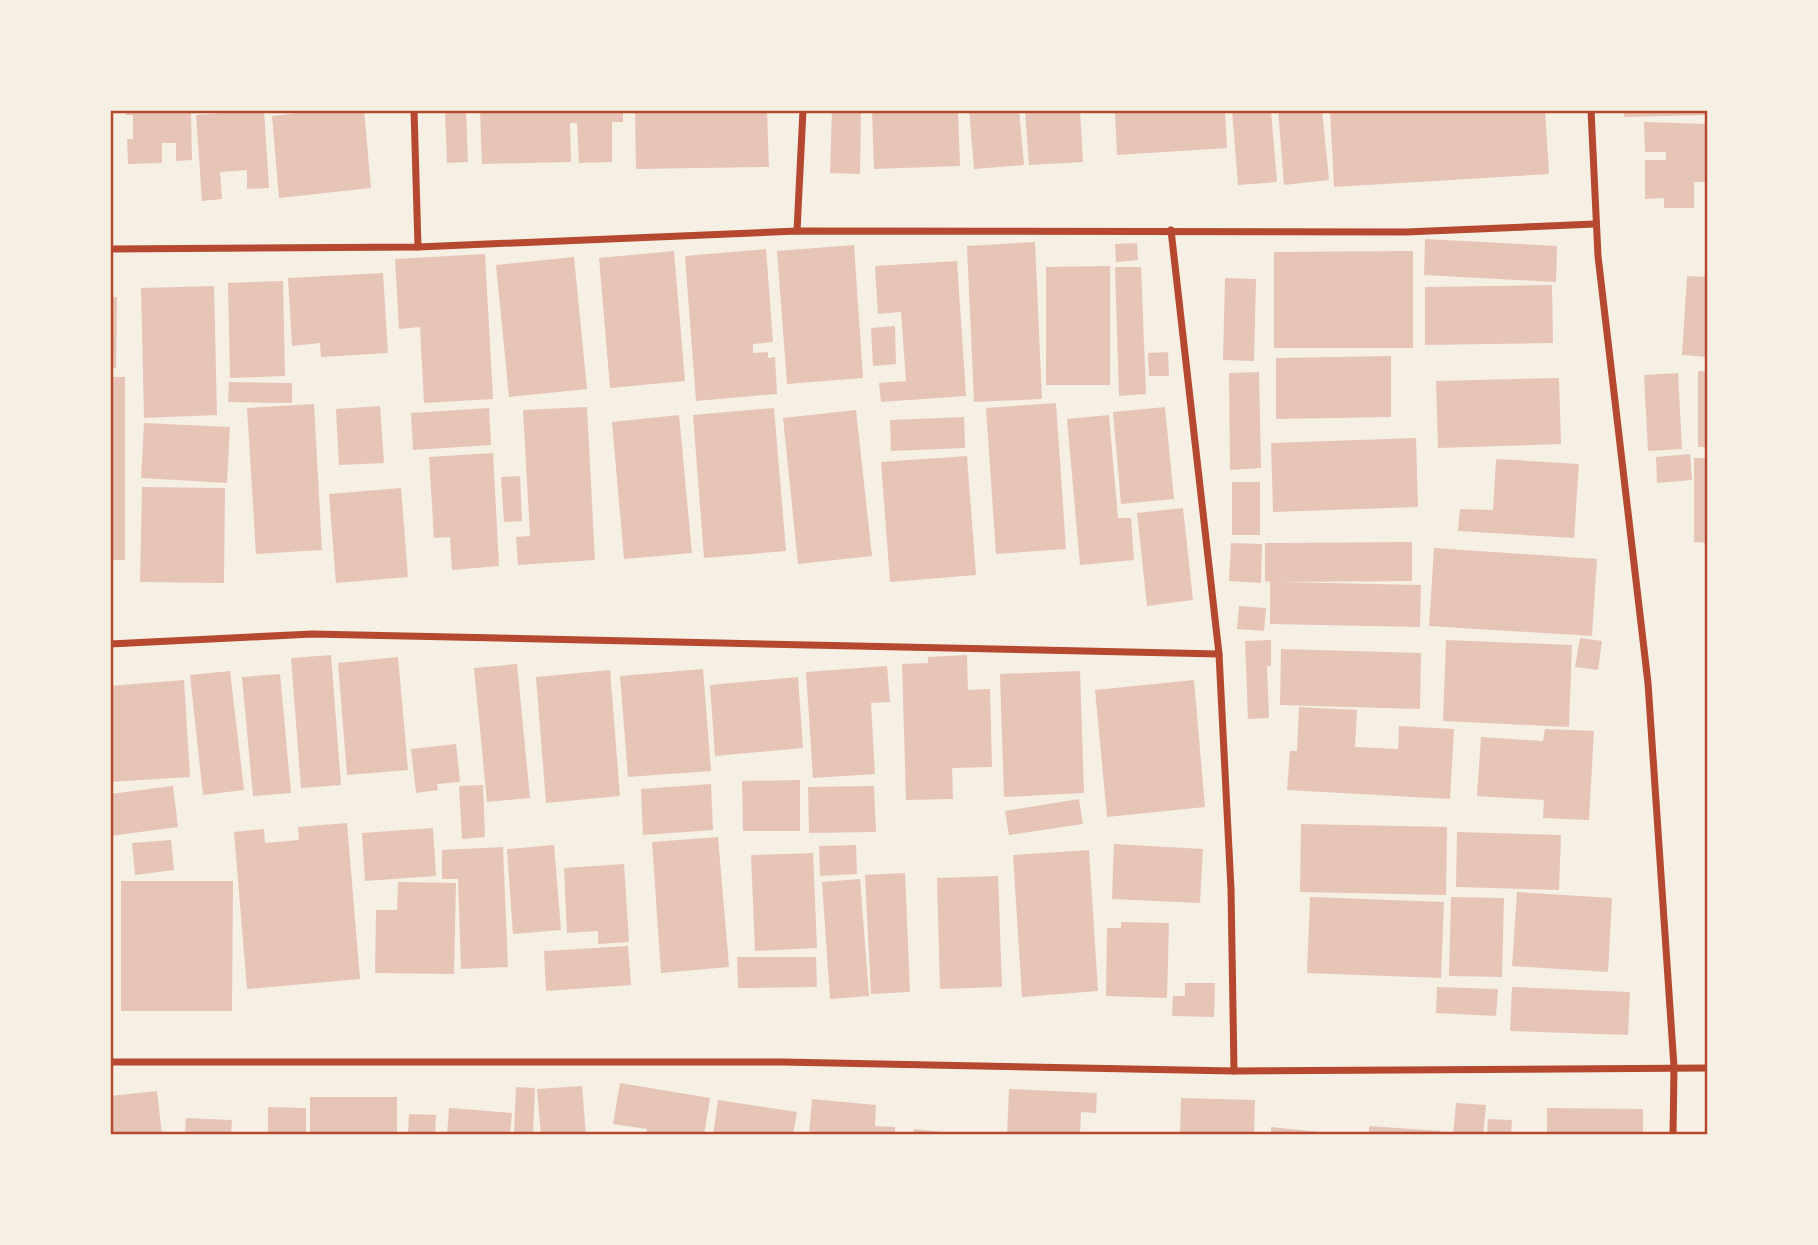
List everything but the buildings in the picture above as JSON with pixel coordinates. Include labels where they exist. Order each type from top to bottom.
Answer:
[{"type":"street","points":[[414,110],[418,247]]},
{"type":"street","points":[[797,231],[803,110]]},
{"type":"street","points":[[1591,110],[1595,224],[1648,683],[1674,1067],[1673,1135]]},
{"type":"street","points":[[110,249],[418,247],[797,231],[1406,232],[1595,224]]},
{"type":"street","points":[[1171,230],[1219,654],[1231,889],[1234,1071]]},
{"type":"street","points":[[110,644],[312,634],[1219,654]]},
{"type":"street","points":[[110,1062],[782,1062],[1234,1071],[1708,1068]]}]
